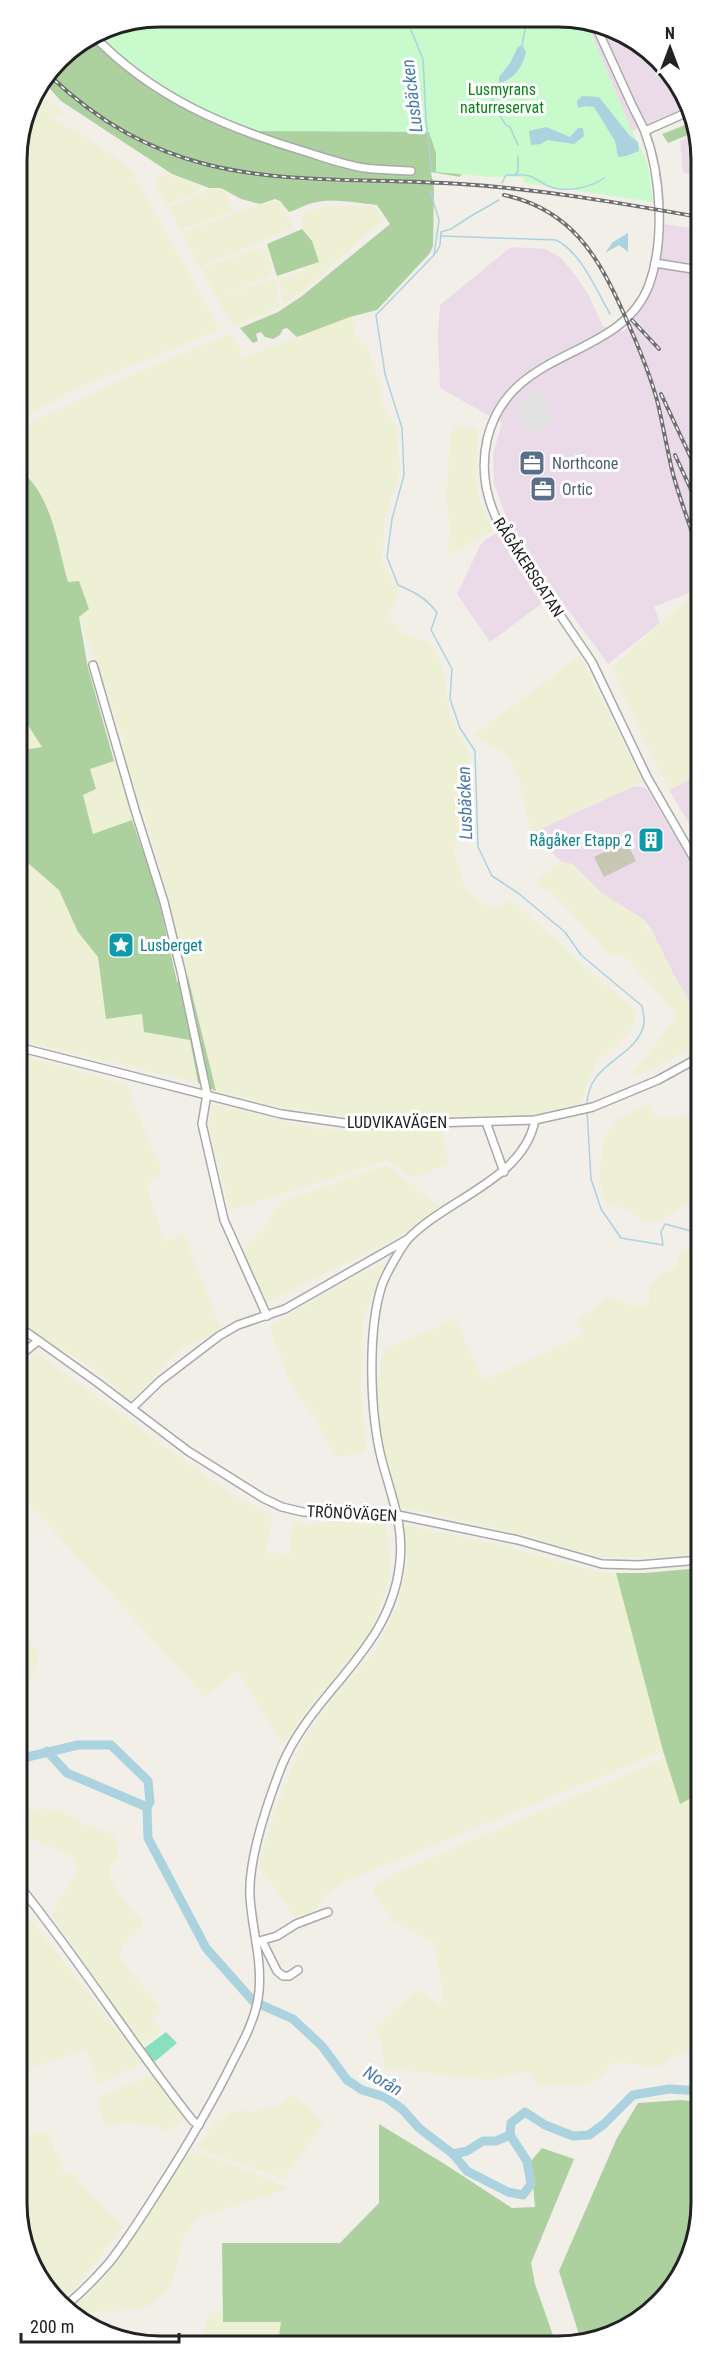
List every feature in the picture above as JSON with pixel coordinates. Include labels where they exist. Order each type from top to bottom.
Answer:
[{"type":"street","name":"RÅGÅKERSGATAN","points":[[600,34],[645,131],[658,191],[658,235],[655,263],[649,286],[638,305],[608,333],[538,369],[513,390],[495,417],[489,432],[483,459],[484,474],[488,497],[496,519],[592,663],[647,777],[691,853]]},
{"type":"street","points":[[99,42],[128,70],[164,93],[203,113],[265,139],[363,168],[411,171]]},
{"type":"street","points":[[645,131],[683,114]]},
{"type":"street","points":[[655,263],[691,269]]},
{"type":"street","points":[[93,665],[135,810],[165,902],[207,1094],[202,1124],[224,1220],[267,1316]]},
{"type":"street","name":"LUDVIKAVÄGEN","points":[[27,1049],[281,1113],[359,1125],[536,1120],[593,1107],[658,1080],[691,1062]]},
{"type":"street","points":[[132,1408],[160,1381],[219,1336],[238,1325],[285,1309],[408,1239],[462,1198],[504,1172],[523,1150],[533,1133],[536,1120]]},
{"type":"street","points":[[486,1122],[504,1172]]},
{"type":"street","points":[[71,2301],[85,2289],[115,2254],[199,2125],[225,2078],[252,2019],[259,1990],[260,1964],[259,1941],[251,1903],[251,1867],[283,1762],[298,1734],[363,1654],[387,1610],[396,1587],[401,1559],[398,1515],[381,1457],[372,1405],[374,1337],[382,1284],[408,1239]]},
{"type":"street","name":"TRÖNÖVÄGEN","points":[[27,1333],[188,1451],[263,1498],[282,1507],[303,1512],[398,1515],[518,1540],[602,1564],[639,1565],[691,1561]]},
{"type":"street","points":[[27,1349],[38,1341]]},
{"type":"street","points":[[27,1896],[152,2069],[192,2121],[199,2125]]},
{"type":"street","points":[[259,1941],[278,1936],[296,1924],[328,1912]]},
{"type":"street","points":[[259,1941],[277,1971],[283,1976],[289,1976],[298,1970]]},
{"type":"shaded area","points":[[590,31],[617,41],[640,55],[640,78],[663,78],[681,109],[632,131]]},
{"type":"shaded area","points":[[43,97],[65,113],[55,115],[55,121],[75,130],[124,163],[134,175],[219,328],[217,331],[83,385],[27,415],[27,151],[34,117]]},
{"type":"shaded area","points":[[689,138],[691,175],[683,172],[680,141]]},
{"type":"shaded area","points":[[166,174],[198,183],[197,192],[166,204],[155,183],[156,179]]},
{"type":"shaded area","points":[[220,188],[226,193],[233,209],[230,213],[180,230],[169,208],[209,189]]},
{"type":"shaded area","points":[[278,201],[294,228],[200,267],[182,233],[253,206]]},
{"type":"shaded area","points":[[326,206],[371,206],[377,209],[382,220],[303,291],[285,303],[282,300],[279,283],[281,278],[290,277],[318,262],[312,241],[302,229],[302,217],[307,212]]},
{"type":"shaded area","points":[[663,224],[691,228],[691,592],[654,607],[660,623],[608,664],[556,593],[490,642],[457,594],[482,542],[509,525],[494,484],[493,454],[502,423],[440,388],[438,335],[440,305],[511,247],[546,249],[561,258],[576,276],[588,294],[603,326],[623,331],[630,325],[651,289],[660,258]]},
{"type":"shaded area","points":[[261,247],[267,251],[272,265],[267,277],[220,296],[273,278],[280,305],[274,310],[233,326],[201,269]]},
{"type":"shaded area","points":[[350,317],[356,320],[354,334],[366,345],[381,386],[379,400],[396,426],[400,472],[385,517],[382,563],[399,592],[388,615],[403,634],[428,641],[439,657],[446,685],[450,719],[469,752],[468,806],[454,850],[466,891],[492,909],[512,901],[637,1012],[631,1031],[596,1063],[580,1104],[530,1116],[343,1116],[283,1108],[216,1091],[173,915],[142,805],[132,820],[93,835],[83,795],[90,769],[114,761],[124,742],[79,616],[79,581],[68,583],[47,507],[31,477],[27,474],[27,424],[134,374],[232,333],[240,350],[240,359]]},
{"type":"shaded area","points":[[540,389],[555,422],[529,434],[515,406],[527,400],[526,396]]},
{"type":"shaded area","points":[[457,426],[475,428],[478,431],[476,482],[481,504],[493,531],[447,556],[450,531],[446,496],[451,432]]},
{"type":"shaded area","points":[[691,596],[691,779],[669,790],[612,667]]},
{"type":"shaded area","points":[[580,656],[643,782],[531,833],[519,779],[509,756],[473,735]]},
{"type":"shaded area","points":[[27,724],[42,747],[27,749]]},
{"type":"shaded area","points":[[691,779],[691,826],[669,790]]},
{"type":"shaded area","points":[[634,786],[646,788],[691,863],[691,1004],[651,929],[643,919],[601,893],[572,864],[562,862],[531,833]]},
{"type":"shaded area","name":"Rågåker Etapp 2","points":[[626,841],[636,861],[604,877],[594,857]]},
{"type":"shaded area","points":[[27,861],[59,890],[78,932],[98,957],[106,1019],[142,1014],[144,1032],[190,1040],[198,1083],[27,1042]]},
{"type":"shaded area","points":[[562,862],[572,864],[601,893],[643,919],[647,931],[641,937],[651,929],[691,1004],[691,1049],[634,1077],[634,1072],[677,1016],[676,1013],[623,954],[614,956],[608,952],[552,893],[541,888],[538,881],[542,875]]},
{"type":"shaded area","points":[[27,1057],[127,1085],[162,1170],[158,1178],[146,1184],[165,1241],[184,1235],[222,1330],[181,1349],[131,1401],[96,1371],[67,1352],[53,1347],[27,1327]]},
{"type":"shaded area","points":[[648,1103],[653,1114],[659,1119],[686,1116],[691,1118],[691,1202],[663,1219],[647,1222],[628,1210],[612,1206],[605,1199],[599,1177],[603,1145],[607,1134],[617,1120]]},
{"type":"shaded area","points":[[212,1104],[318,1129],[441,1131],[449,1164],[412,1178],[387,1160],[230,1211],[208,1123]]},
{"type":"shaded area","points":[[387,1165],[439,1206],[404,1234],[266,1303],[243,1250],[264,1227],[282,1201]]},
{"type":"shaded area","points":[[682,1250],[691,1251],[691,1555],[653,1558],[600,1557],[523,1535],[401,1507],[385,1458],[375,1398],[383,1350],[456,1319],[483,1381],[584,1335],[576,1321],[607,1297],[635,1306],[649,1305],[649,1288],[659,1276],[676,1266]]},
{"type":"shaded area","points":[[388,1262],[376,1283],[363,1320],[361,1391],[366,1452],[336,1457],[326,1442],[317,1420],[289,1380],[269,1326],[349,1279]]},
{"type":"shaded area","points":[[37,1353],[232,1495],[274,1515],[265,1552],[290,1554],[292,1521],[309,1525],[337,1520],[385,1523],[389,1546],[389,1579],[371,1631],[357,1652],[320,1694],[283,1744],[237,1671],[205,1697],[27,1502],[27,1360]]},
{"type":"shaded area","points":[[401,1524],[508,1547],[598,1572],[616,1573],[663,1751],[344,1882],[327,1894],[314,1911],[297,1920],[259,1867],[266,1836],[301,1744],[340,1688],[373,1654],[397,1607],[408,1560]]},
{"type":"shaded area","points":[[27,1638],[37,1651],[39,1659],[27,1684]]},
{"type":"shaded area","points":[[665,1758],[680,1804],[691,1798],[691,2049],[659,2067],[613,2062],[601,2078],[582,2086],[537,2085],[529,2073],[516,2073],[491,2080],[384,2068],[382,2045],[375,2028],[418,1989],[440,2006],[442,1994],[435,1943],[394,1922],[373,1892],[376,1884],[389,1876]]},
{"type":"shaded area","points":[[44,1808],[63,1812],[89,1826],[113,1834],[118,1848],[118,1858],[111,1864],[110,1878],[121,1897],[142,1921],[142,1925],[123,1945],[120,1954],[123,1963],[163,2010],[153,2021],[160,2028],[159,2033],[143,2043],[138,2043],[51,1915],[78,1868],[71,1855],[27,1837],[27,1813]]},
{"type":"shaded area","points":[[27,1915],[143,2063],[99,2084],[86,2049],[27,2069]]},
{"type":"shaded area","points":[[150,2076],[154,2077],[186,2118],[165,2133],[159,2126],[125,2122],[104,2127],[98,2097]]},
{"type":"shaded area","points":[[293,2095],[324,2122],[284,2179],[196,2148],[215,2123],[230,2112],[239,2110],[255,2112],[278,2105]]},
{"type":"shaded area","points":[[48,2132],[64,2173],[73,2172],[79,2183],[123,2227],[67,2298],[45,2270],[34,2246],[27,2212],[27,2135]]},
{"type":"shaded area","points":[[197,2152],[257,2174],[289,2189],[197,2218],[182,2239],[175,2274],[169,2290],[150,2305],[133,2310],[87,2314],[79,2309],[74,2305],[107,2274],[184,2158],[190,2153]]},
{"type":"shaded area","points":[[213,2312],[281,2315],[292,2336],[205,2336],[205,2318]]},
{"type":"green space","points":[[151,27],[383,27],[463,171],[460,177],[431,172],[434,188],[433,246],[430,253],[377,310],[350,317],[297,337],[287,328],[273,339],[265,337],[261,332],[256,334],[258,341],[253,343],[240,328],[278,312],[302,296],[390,224],[377,205],[328,201],[312,203],[289,212],[280,201],[275,199],[260,204],[241,199],[221,188],[209,188],[172,174],[61,101],[48,87],[66,66],[86,49],[109,37],[125,32]]},
{"type":"green space","name":"Lusmyrans naturreservat","points":[[151,27],[567,27],[590,31],[648,164],[653,202],[526,183],[522,177],[436,172],[436,153],[429,132],[249,131],[169,98],[134,76],[98,43],[125,32]]},
{"type":"green space","points":[[686,125],[688,135],[668,143],[662,134]]},
{"type":"green space","points":[[302,229],[312,241],[319,262],[277,276],[267,244]]},
{"type":"green space","points":[[27,476],[46,505],[68,582],[79,581],[89,609],[79,617],[88,668],[114,761],[90,769],[96,789],[83,795],[93,834],[132,820],[157,892],[177,982],[188,977],[216,1091],[198,1083],[190,1040],[144,1032],[142,1014],[106,1019],[98,957],[78,932],[59,890],[27,861],[27,749],[42,747],[27,724]]},
{"type":"green space","points":[[691,1569],[691,1798],[680,1804],[663,1751],[616,1573]]},
{"type":"green space","points":[[166,2032],[177,2043],[153,2063],[142,2050]]},
{"type":"green space","points":[[691,2101],[691,2212],[686,2238],[681,2254],[664,2284],[639,2309],[601,2329],[579,2334],[559,2271],[617,2138],[638,2103]]},
{"type":"green space","points":[[379,2124],[512,2208],[535,2207],[531,2161],[542,2148],[574,2159],[531,2263],[535,2284],[553,2336],[279,2336],[281,2322],[223,2322],[222,2243],[340,2243],[379,2203]]},
{"type":"water","points":[[522,45],[526,52],[520,67],[513,76],[499,83],[499,77],[510,63],[518,47]]},
{"type":"water","points":[[582,96],[599,97],[629,135],[638,142],[639,151],[618,157],[615,141],[594,107],[578,108],[577,101]]},
{"type":"water","points":[[546,127],[570,137],[578,128],[583,128],[584,136],[574,144],[547,140],[541,144],[531,145],[529,131]]},
{"type":"water","points":[[628,233],[628,252],[619,245],[605,253],[613,242]]},
{"type":"waterway","name":"Lusbäcken","points":[[410,27],[423,59],[432,172]]},
{"type":"waterway","points":[[522,45],[525,27]]},
{"type":"waterway","points":[[494,95],[492,103],[506,125],[510,127],[518,145]]},
{"type":"waterway","points":[[502,183],[506,175],[515,175],[518,171],[518,156]]},
{"type":"waterway","points":[[515,175],[533,177],[560,189],[587,186],[604,178]]},
{"type":"waterway","name":"Lusbäcken","points":[[430,191],[439,220],[434,255],[376,315],[385,374],[402,428],[404,475],[392,519],[387,557],[398,585],[424,599],[437,613],[431,630],[452,669],[450,699],[460,728],[475,751],[478,847],[492,876],[518,893],[565,932],[581,955],[642,1006],[644,1022],[639,1036],[632,1046],[595,1079],[589,1091],[587,1106]]},
{"type":"waterway","points":[[436,253],[440,245],[441,232],[451,229],[499,200]]},
{"type":"waterway","points":[[441,236],[556,240],[581,263],[610,314]]},
{"type":"waterway","name":"Lusbäcken","points":[[587,1110],[591,1179],[601,1209],[621,1238],[663,1245],[661,1232],[665,1224],[691,1231]]},
{"type":"waterway","name":"Norån","points":[[27,1757],[78,1745],[111,1745],[148,1781],[150,1802],[147,1807],[148,1838],[206,1948],[253,2001],[293,2019],[322,2046],[347,2080],[362,2090],[385,2097],[402,2109],[419,2128],[453,2154],[467,2151],[483,2141],[496,2141],[510,2135],[511,2123],[525,2112],[545,2125],[573,2136],[589,2135],[604,2124],[633,2095],[669,2089],[691,2090]]},
{"type":"waterway","name":"Norån","points":[[47,1751],[67,1773],[147,1807]]},
{"type":"waterway","points":[[453,2154],[467,2171],[508,2192],[523,2195],[531,2184],[527,2161],[510,2135]]},
{"type":"railway","points":[[54,79],[96,114],[144,142],[193,161],[242,172],[346,180],[491,186],[580,197],[691,216]]},
{"type":"railway","points":[[504,195],[528,202],[565,224],[580,238],[604,273],[629,325],[651,381],[670,462],[691,529]]},
{"type":"railway","points":[[632,320],[659,349]]},
{"type":"railway","points":[[661,394],[691,458]]},
{"type":"railway","points":[[675,455],[691,490]]},
{"type":"place","name":"Northcone","points":[[532,463]]},
{"type":"place","name":"Ortic","points":[[543,489]]},
{"type":"place","name":"Rågåker Etapp 2","points":[[651,840]]},
{"type":"place","name":"Lusberget","points":[[121,945]]}]
